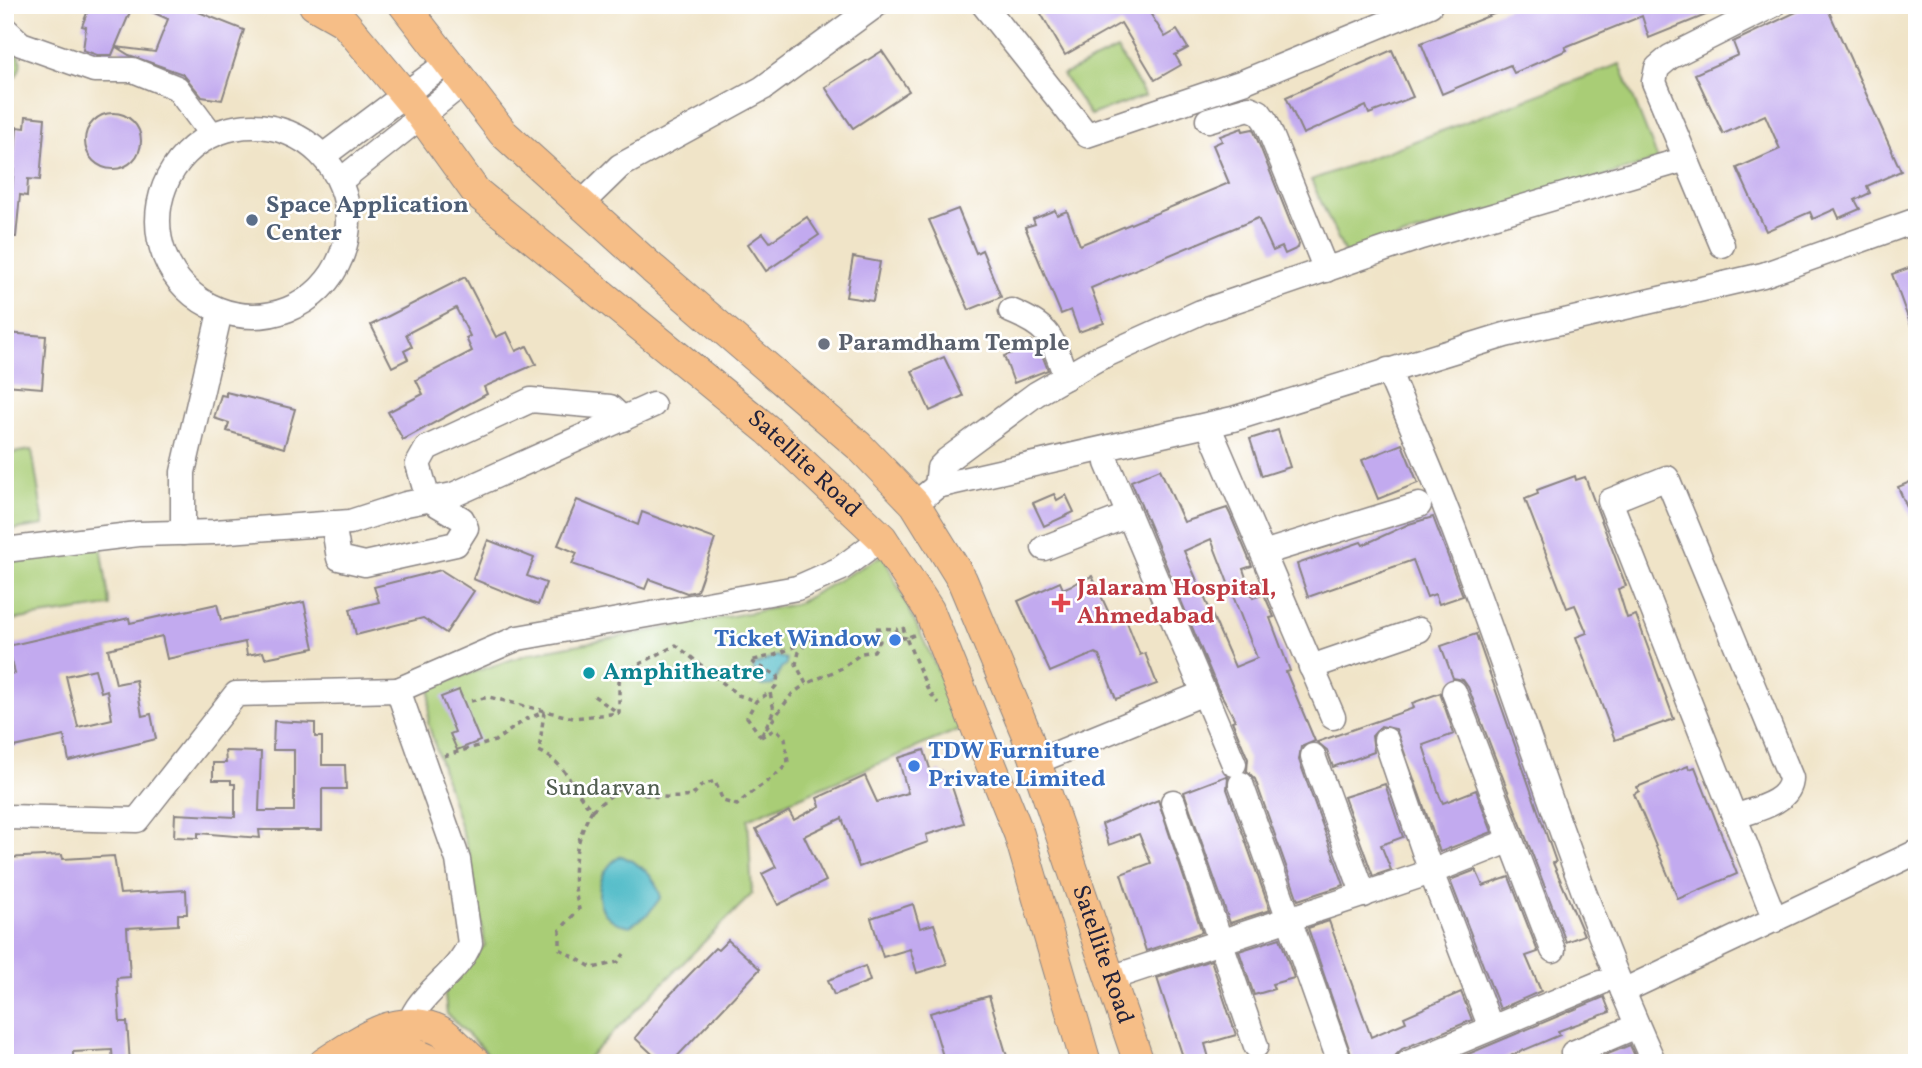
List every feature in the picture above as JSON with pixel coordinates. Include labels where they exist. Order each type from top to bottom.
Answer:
[{"type":"main road","name":"Satellite Road","points":[[314,5],[344,22],[414,106],[476,192],[768,430],[882,538],[929,611],[1019,834],[1086,1063]]},
{"type":"main road","name":"Satellite Road","points":[[404,5],[503,133],[580,205],[859,446],[926,495],[1036,762],[1139,1063]]},
{"type":"main road","points":[[324,1063],[368,1035],[407,1036],[436,1028],[476,1063]]},
{"type":"main road","points":[[375,1063],[407,1036]]},
{"type":"main road","points":[[407,1036],[437,1063]]},
{"type":"street","points":[[580,205],[620,166],[763,88],[876,5]]},
{"type":"street","points":[[985,5],[1087,135],[1243,82],[1430,5]]},
{"type":"street","points":[[1722,245],[1654,82],[1657,68],[1670,57],[1773,5]]},
{"type":"street","points":[[5,29],[21,44],[82,66],[94,70],[133,71],[177,89],[212,135]]},
{"type":"street","points":[[340,181],[414,106],[456,72]]},
{"type":"street","points":[[323,156],[414,106]]},
{"type":"street","points":[[1208,120],[1249,108],[1259,112],[1266,122],[1326,270]]},
{"type":"street","points":[[240,126],[271,127],[299,137],[323,156],[340,181],[348,223],[346,244],[334,274],[312,297],[284,313],[252,318],[220,312],[192,296],[171,272],[159,242],[158,210],[166,179],[185,153],[212,135],[240,126]]},
{"type":"street","points":[[926,495],[939,468],[947,460],[1037,394],[1097,359],[1201,312],[1421,237],[1686,159]]},
{"type":"street","points":[[926,495],[1208,425],[1506,335],[1763,275],[1917,220]]},
{"type":"street","points":[[1011,311],[1040,323],[1052,339],[1066,377]]},
{"type":"street","points":[[183,533],[183,472],[220,312]]},
{"type":"street","points":[[1388,370],[1453,526],[1558,822],[1611,987],[1637,1026],[1654,1063]]},
{"type":"street","points":[[333,523],[339,558],[365,564],[456,544],[466,528],[462,519],[428,499],[418,464],[427,448],[531,400],[610,407],[623,419]]},
{"type":"street","points":[[5,550],[138,534],[350,522],[428,499],[453,495],[653,405]]},
{"type":"street","points":[[1208,425],[1333,718]]},
{"type":"street","points":[[1107,463],[1237,774],[1340,1063]]},
{"type":"street","points":[[1734,817],[1777,800],[1787,792],[1791,778],[1667,478],[1610,501],[1734,817],[1775,920]]},
{"type":"street","points":[[1263,553],[1419,505]]},
{"type":"street","points":[[1044,548],[1129,515]]},
{"type":"street","points":[[5,817],[137,820],[236,694],[398,690],[518,638],[797,588],[840,569],[882,538]]},
{"type":"street","points":[[1311,667],[1419,629]]},
{"type":"street","points":[[398,690],[458,860],[470,943],[466,956],[426,996],[407,1036]]},
{"type":"street","points":[[1454,692],[1553,950]]},
{"type":"street","points":[[1036,762],[1204,693]]},
{"type":"street","points":[[1386,740],[1491,1028]]},
{"type":"street","points":[[1313,756],[1364,895]]},
{"type":"street","points":[[1173,802],[1256,1046]]},
{"type":"street","points":[[1111,978],[1432,872],[1509,841]]},
{"type":"street","points":[[1408,1063],[1491,1028],[1611,987],[1775,920],[1917,852]]},
{"type":"street","points":[[1573,1053],[1637,1026]]},
{"type":"path","points":[[761,737],[792,694],[806,684],[842,668],[862,653],[874,651],[880,641],[874,628],[896,629],[900,637],[906,638],[903,627]]},
{"type":"path","points":[[804,628],[808,630],[810,639]]},
{"type":"path","points":[[806,684],[796,664],[799,652],[810,639]]},
{"type":"path","points":[[761,737],[747,718],[756,701],[776,686],[778,676],[750,661],[794,648],[810,639]]},
{"type":"path","points":[[619,713],[619,681],[632,668],[676,645],[738,695],[756,701]]},
{"type":"path","points":[[761,737],[774,710],[770,693]]},
{"type":"path","points":[[594,696],[619,713]]},
{"type":"path","points":[[471,701],[489,697],[573,718],[619,713]]},
{"type":"path","points":[[544,712],[539,751],[552,757],[573,780],[579,797],[592,810]]},
{"type":"path","points":[[439,757],[495,741],[526,719],[544,712]]},
{"type":"path","points":[[624,954],[618,962],[593,968],[560,949],[561,930],[579,909],[574,890],[575,860],[579,833],[592,810],[621,788],[646,797],[673,798],[692,796],[702,785],[715,781],[723,801],[737,805],[752,790],[777,776],[788,763],[785,737],[776,729],[761,737]]},
{"type":"green space","points":[[5,43],[21,61],[16,76],[5,82]]},
{"type":"green space","points":[[1117,49],[1145,96],[1090,115],[1063,75]]},
{"type":"green space","points":[[1620,64],[1658,160],[1345,254],[1311,180]]},
{"type":"green space","points":[[32,450],[44,525],[5,531],[5,454]]},
{"type":"green space","points":[[101,545],[110,606],[5,621],[5,559]]},
{"type":"green space","name":"Sundarvan","points":[[883,555],[965,727],[748,819],[752,894],[583,1063],[497,1063],[447,1014],[444,987],[485,945],[470,857],[428,723],[431,686],[532,653],[796,604]]},
{"type":"water","points":[[776,656],[786,659],[786,665],[781,668],[773,685],[762,686],[757,681],[753,666]]},
{"type":"water","points":[[622,856],[647,872],[661,897],[648,914],[630,926],[616,922],[606,915],[599,897],[607,868]]},
{"type":"building","points":[[90,5],[133,5],[112,55],[97,55],[83,50],[86,27],[82,26]]},
{"type":"building","points":[[136,5],[181,5],[244,30],[222,100],[202,97],[183,74],[129,55],[116,47],[155,52],[168,19]]},
{"type":"building","points":[[1036,5],[1145,5],[1165,37],[1177,30],[1188,48],[1175,55],[1181,65],[1155,80],[1121,23],[1065,55]]},
{"type":"building","points":[[1516,5],[1728,6],[1649,38],[1642,16],[1565,47],[1567,50],[1514,73],[1510,65],[1442,94],[1421,43]]},
{"type":"building","points":[[1811,5],[1826,5],[1901,171],[1867,186],[1870,193],[1855,200],[1860,209],[1839,218],[1835,209],[1813,219],[1810,212],[1766,231],[1737,168],[1780,149],[1765,115],[1723,134],[1695,74],[1738,55],[1733,42]]},
{"type":"building","points":[[1392,50],[1413,97],[1369,114],[1366,106],[1303,134],[1286,97]]},
{"type":"building","points":[[882,51],[909,91],[853,128],[825,87]]},
{"type":"building","points":[[107,113],[119,113],[129,117],[137,125],[141,141],[137,157],[129,165],[119,169],[107,169],[97,165],[89,157],[85,147],[85,135],[89,125],[97,117]]},
{"type":"building","points":[[26,116],[45,118],[40,180],[28,179],[27,196],[20,195],[16,237],[5,237],[5,190],[12,191],[17,127],[25,128]]},
{"type":"building","points":[[1242,128],[1243,131],[1253,129],[1299,244],[1298,248],[1285,254],[1282,247],[1273,251],[1258,218],[1091,288],[1104,323],[1079,332],[1071,310],[1061,314],[1025,227],[1035,224],[1033,219],[1055,210],[1057,215],[1067,211],[1080,245],[1229,183],[1213,145],[1222,141],[1220,136]]},
{"type":"building","points":[[958,209],[976,253],[982,250],[1001,297],[969,310],[929,220]]},
{"type":"building","points":[[807,217],[819,235],[766,271],[748,244],[763,233],[770,242]]},
{"type":"building","points":[[853,257],[880,262],[873,301],[846,297]]},
{"type":"building","points":[[1917,265],[1917,337],[1915,337],[1892,274]]},
{"type":"building","points":[[465,277],[496,337],[507,332],[516,351],[527,346],[536,364],[484,387],[487,394],[403,440],[388,412],[423,394],[416,380],[472,351],[466,338],[470,336],[456,308],[406,334],[412,347],[404,351],[408,359],[392,367],[371,325]]},
{"type":"building","points":[[5,333],[46,336],[42,388],[5,385]]},
{"type":"building","points":[[1031,341],[1036,357],[1042,355],[1048,370],[1014,383],[1004,356],[1015,352],[1014,347]]},
{"type":"building","points":[[944,357],[963,396],[930,411],[912,371]]},
{"type":"building","points":[[226,392],[295,409],[284,448],[227,431],[229,423],[214,418],[221,395],[226,396]]},
{"type":"building","points":[[1278,430],[1290,467],[1262,476],[1250,439]]},
{"type":"building","points":[[1402,444],[1418,483],[1378,499],[1362,460]]},
{"type":"building","points":[[1160,469],[1184,522],[1227,508],[1252,566],[1243,569],[1253,598],[1264,594],[1274,617],[1270,618],[1290,671],[1286,672],[1315,741],[1301,747],[1299,760],[1344,885],[1298,900],[1255,779],[1247,771],[1248,759],[1232,721],[1235,720],[1217,687],[1131,481]],"holes":[[[1211,539],[1257,658],[1235,667],[1184,551]]]},
{"type":"building","points":[[1575,476],[1576,480],[1585,477],[1626,586],[1618,589],[1627,618],[1636,615],[1674,719],[1615,740],[1576,637],[1587,633],[1575,605],[1567,608],[1525,499],[1538,494],[1537,490]]},
{"type":"building","points":[[1917,479],[1917,530],[1898,487]]},
{"type":"building","points":[[1054,494],[1057,500],[1066,495],[1074,512],[1044,526],[1033,503]]},
{"type":"building","points":[[577,500],[638,525],[642,512],[715,539],[697,591],[687,593],[649,579],[645,589],[572,564],[577,553],[558,545]]},
{"type":"building","points":[[1433,517],[1463,596],[1439,604],[1435,594],[1427,597],[1413,560],[1308,597],[1297,564],[1361,542],[1363,545],[1409,524]]},
{"type":"building","points":[[488,540],[534,558],[527,576],[546,583],[538,605],[473,579]]},
{"type":"building","points":[[441,570],[474,591],[446,633],[423,618],[356,635],[350,609],[379,602],[374,587]]},
{"type":"building","points":[[1092,576],[1113,622],[1125,617],[1140,655],[1145,653],[1157,684],[1116,699],[1099,655],[1095,653],[1050,672],[1018,601],[1060,582],[1063,589]]},
{"type":"building","points":[[304,602],[314,648],[265,658],[263,652],[247,655],[245,642],[167,659],[162,636],[108,649],[116,684],[136,680],[142,716],[151,714],[156,739],[69,761],[64,736],[5,749],[5,675],[15,673],[8,646],[129,618],[130,623],[217,604],[221,620]],"holes":[[[95,669],[101,692],[107,690],[112,719],[78,727],[66,676]]]},
{"type":"building","points":[[1476,634],[1556,862],[1553,863],[1584,935],[1566,942],[1468,687],[1463,680],[1453,678],[1441,646]]},
{"type":"building","points":[[459,690],[480,741],[457,750],[450,734],[455,732],[441,697]]},
{"type":"building","points":[[1440,693],[1454,734],[1423,745],[1440,797],[1443,803],[1476,790],[1492,832],[1440,852],[1396,729],[1381,726],[1372,736],[1374,752],[1333,767],[1327,750],[1317,742],[1414,708],[1412,703]]},
{"type":"building","points":[[274,721],[315,723],[315,737],[322,737],[322,765],[345,765],[346,789],[322,789],[322,830],[259,830],[260,838],[198,833],[198,838],[174,837],[175,814],[235,817],[235,784],[231,784],[231,780],[213,780],[213,763],[226,763],[225,751],[261,752],[259,811],[294,811],[294,750],[273,750]]},
{"type":"building","points":[[924,750],[932,775],[941,771],[942,777],[948,775],[964,823],[926,835],[928,842],[859,867],[842,818],[804,836],[826,881],[778,905],[762,874],[776,867],[756,829],[789,811],[794,820],[820,806],[817,798],[865,776],[877,802],[908,793],[898,758]]},
{"type":"building","points":[[1688,766],[1689,769],[1695,767],[1737,874],[1678,899],[1634,794],[1639,791],[1637,787]]},
{"type":"building","points":[[1226,776],[1227,789],[1270,910],[1230,923],[1184,792]]},
{"type":"building","points":[[1385,784],[1403,837],[1381,845],[1391,870],[1373,876],[1344,797]]},
{"type":"building","points":[[1158,800],[1202,932],[1146,951],[1121,874],[1151,863],[1139,834],[1109,845],[1102,824]]},
{"type":"building","points":[[62,855],[63,859],[114,856],[120,894],[186,890],[187,914],[178,914],[178,925],[127,928],[130,977],[117,978],[120,1022],[127,1022],[130,1063],[113,1063],[112,1050],[73,1052],[73,1062],[5,1063],[5,858]]},
{"type":"building","points":[[1476,870],[1483,886],[1509,877],[1538,952],[1526,956],[1541,991],[1500,1009],[1450,880]]},
{"type":"building","points":[[913,904],[920,928],[934,924],[947,964],[917,973],[910,949],[883,957],[871,918]]},
{"type":"building","points":[[1329,921],[1371,1037],[1406,1022],[1404,1017],[1461,992],[1472,1020],[1402,1049],[1393,1063],[1354,1063],[1308,928]]},
{"type":"building","points":[[1280,938],[1294,978],[1272,984],[1274,989],[1254,995],[1239,951]]},
{"type":"building","points":[[728,940],[760,969],[671,1063],[662,1063],[635,1038],[664,1001],[715,948],[718,950]]},
{"type":"building","points":[[1211,960],[1236,1035],[1205,1044],[1209,1058],[1185,1063],[1157,978]]},
{"type":"building","points":[[865,966],[870,981],[834,995],[828,980]]},
{"type":"building","points":[[989,996],[1009,1063],[945,1063],[930,1013]]},
{"type":"building","points":[[1604,997],[1610,1012],[1558,1031],[1560,1035],[1503,1059],[1504,1063],[1447,1063]]},
{"type":"building","points":[[1630,1045],[1638,1063],[1592,1063],[1608,1054]]},
{"type":"place","name":"Space Application Center","points":[[252,220]]},
{"type":"place","name":"Paramdham Temple","points":[[824,344]]},
{"type":"place","name":"Jalaram Hospital, Ahmedabad","points":[[1061,603]]},
{"type":"place","name":"Ticket Window","points":[[895,640]]},
{"type":"place","name":"Amphitheatre","points":[[589,673]]},
{"type":"place","name":"TDW Furniture Private Limited","points":[[914,766]]}]
